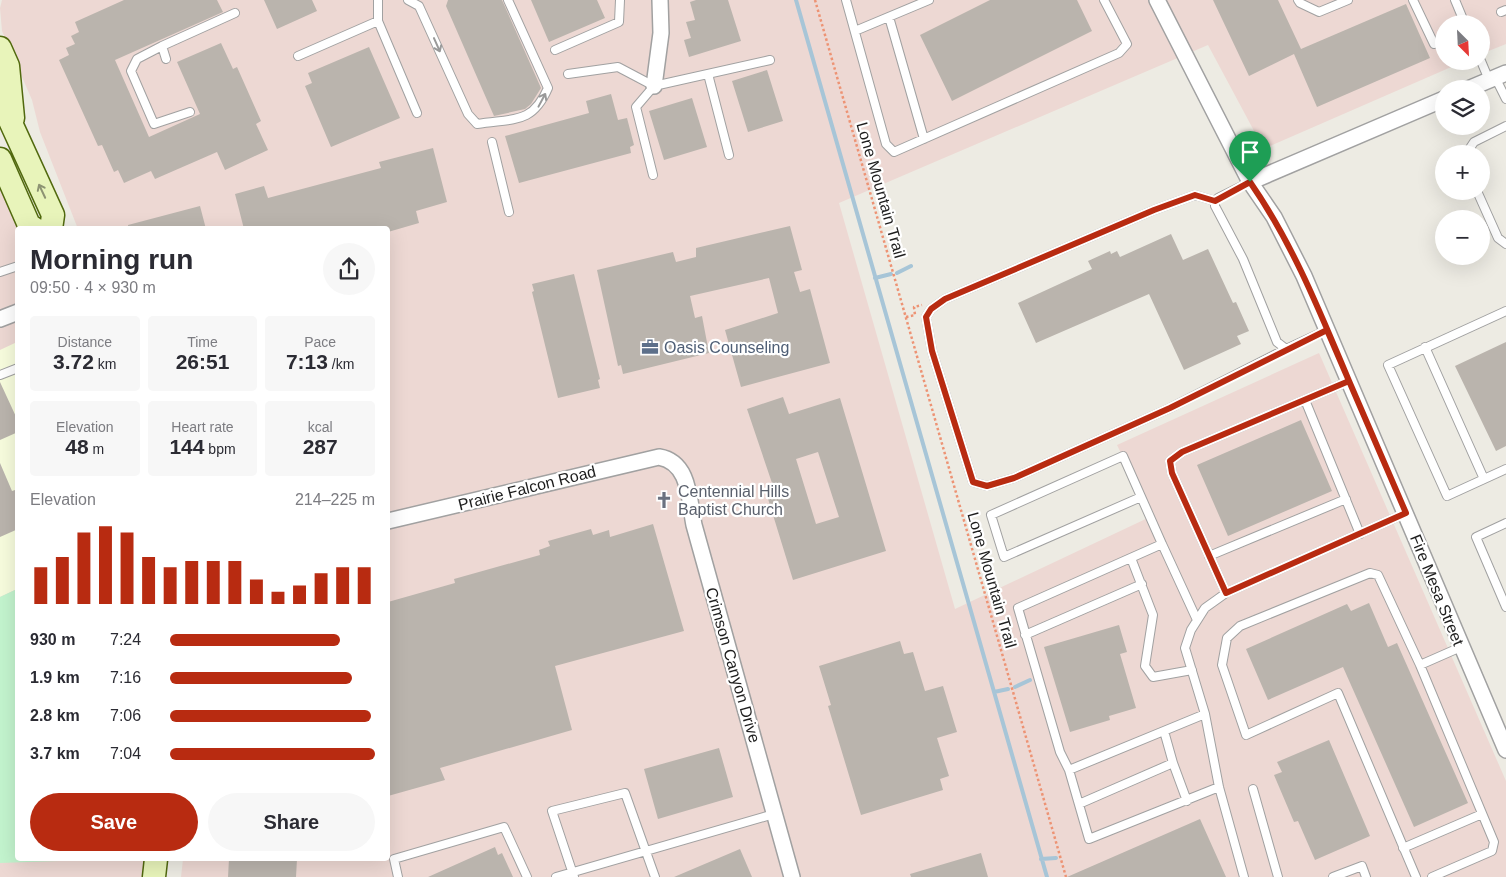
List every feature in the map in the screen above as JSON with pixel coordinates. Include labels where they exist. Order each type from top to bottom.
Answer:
[{"type":"main road","points":[[0,48],[8,66],[15,132]]},
{"type":"main road","points":[[0,99],[53,215],[51,226]]},
{"type":"main road","points":[[0,159],[30,226]]},
{"type":"main road","points":[[154,877],[156,861]]},
{"type":"street","points":[[654,86],[661,33],[660,0]]},
{"type":"street","name":"Fire Mesa Street","points":[[1157,0],[1250,182],[1274,217],[1304,276],[1506,750]]},
{"type":"street","points":[[1250,182],[1435,103]]},
{"type":"street","points":[[0,319],[15,313]]},
{"type":"street","name":"Prairie Falcon Road","points":[[390,520],[626,464],[660,457],[668,458]]},
{"type":"street","name":"Crimson Canyon Drive","points":[[668,458],[682,471],[687,487],[694,525],[792,877]]},
{"type":"lane","points":[[378,0],[378,21],[417,113]]},
{"type":"lane","points":[[414,1],[419,6],[468,114],[477,124],[530,116],[540,105],[548,88],[508,0]]},
{"type":"lane","points":[[555,50],[619,22],[620,0]]},
{"type":"lane","points":[[846,0],[886,144],[894,152],[1119,53],[1127,44],[1104,0]]},
{"type":"lane","points":[[855,31],[929,0]]},
{"type":"lane","points":[[1298,0],[1300,3],[1320,12],[1348,0]]},
{"type":"lane","points":[[1413,0],[1435,44]]},
{"type":"lane","points":[[1454,0],[1461,15]]},
{"type":"lane","points":[[190,112],[154,124],[131,71],[138,59],[235,13]]},
{"type":"lane","points":[[889,16],[924,139]]},
{"type":"lane","points":[[298,56],[378,21]]},
{"type":"lane","points":[[162,46],[166,59]]},
{"type":"lane","points":[[653,175],[636,107],[654,86],[770,60]]},
{"type":"lane","points":[[568,74],[618,67],[654,86]]},
{"type":"lane","points":[[708,74],[729,155]]},
{"type":"lane","points":[[1497,76],[1506,99]]},
{"type":"lane","points":[[1472,145],[1474,142],[1506,126]]},
{"type":"lane","points":[[492,142],[509,212]]},
{"type":"lane","points":[[1250,182],[1215,201],[1195,195],[1154,210],[945,299],[928,312],[926,317],[932,351],[973,482],[987,486],[1014,478],[1170,408],[1327,330]]},
{"type":"lane","points":[[1480,200],[1498,238],[1506,244]]},
{"type":"lane","points":[[1215,201],[1215,206],[1243,259],[1277,342],[1286,349]]},
{"type":"lane","points":[[0,272],[15,267]]},
{"type":"lane","points":[[1506,312],[1388,364],[1447,496],[1506,469]]},
{"type":"lane","points":[[1425,348],[1484,479]]},
{"type":"lane","points":[[0,375],[15,369]]},
{"type":"lane","points":[[1226,593],[1172,473],[1170,461],[1182,452],[1349,381]]},
{"type":"lane","points":[[1305,400],[1360,534]]},
{"type":"lane","points":[[1141,497],[1004,556],[991,515],[1123,456],[1197,620]]},
{"type":"lane","points":[[1210,556],[1346,499]]},
{"type":"lane","points":[[1244,877],[1219,787],[1204,714],[1185,648],[1191,630],[1205,608],[1226,593],[1406,513]]},
{"type":"lane","points":[[1506,524],[1476,537],[1506,607]]},
{"type":"lane","points":[[1162,544],[1018,608],[1060,752],[1069,770],[1089,839],[1219,787]]},
{"type":"lane","points":[[1131,558],[1153,615],[1145,666],[1153,677],[1192,670]]},
{"type":"lane","points":[[1416,877],[1338,693],[1246,735],[1222,665],[1226,638],[1240,626],[1370,573],[1378,574],[1420,665],[1494,842],[1492,851],[1432,877]]},
{"type":"lane","points":[[1026,635],[1142,584]]},
{"type":"lane","points":[[1420,665],[1461,647]]},
{"type":"lane","points":[[1069,770],[1204,714]]},
{"type":"lane","points":[[1164,731],[1187,801]]},
{"type":"lane","points":[[1079,804],[1173,763]]},
{"type":"lane","points":[[1252,789],[1278,877]]},
{"type":"lane","points":[[573,875],[552,811],[625,793],[645,852],[656,877]]},
{"type":"lane","points":[[556,877],[573,875],[774,814]]},
{"type":"lane","points":[[1403,848],[1482,814]]},
{"type":"lane","points":[[398,877],[394,859],[504,828],[527,877]]},
{"type":"lane","points":[[1333,877],[1362,866],[1366,877]]},
{"type":"path","name":"Lone Mountain Trail","points":[[815,0],[1066,877]]},
{"type":"shaded area","points":[[2,0],[1506,0],[1506,44],[1490,50],[1490,15],[1435,15],[1435,70],[1444,70],[1270,146],[1260,142],[1208,45],[839,203],[955,609],[1152,516],[1117,445],[1319,353],[1506,781],[1506,877],[181,877],[183,861],[390,861],[390,226],[77,226],[40,132],[32,100],[2,31],[0,8]]},
{"type":"shaded area","points":[[0,189],[18,226],[15,226],[15,861],[156,861],[154,877],[0,877]]},
{"type":"shaded area","points":[[15,343],[15,590],[0,597],[0,350]]},
{"type":"shaded area","points":[[15,590],[15,861],[59,861],[0,863],[0,597]]},
{"type":"building","points":[[124,0],[217,0],[223,12],[115,60],[149,137],[200,114],[177,62],[221,43],[233,69],[237,67],[261,121],[256,124],[268,150],[225,170],[217,152],[155,179],[151,171],[124,183],[118,170],[114,172],[102,145],[98,146],[59,60],[69,55],[66,48],[75,44],[71,36],[79,32],[75,22]]},
{"type":"building","points":[[264,0],[312,0],[317,11],[277,29]]},
{"type":"building","points":[[448,0],[502,0],[541,88],[531,104],[525,109],[494,116],[446,6]]},
{"type":"building","points":[[531,0],[597,0],[605,18],[549,42]]},
{"type":"building","points":[[696,0],[728,0],[741,41],[689,57],[684,40],[691,38],[686,22],[695,20],[690,2]]},
{"type":"building","points":[[990,0],[1077,0],[1092,31],[952,101],[920,35]]},
{"type":"building","points":[[1213,0],[1278,0],[1301,49],[1406,4],[1430,58],[1317,107],[1294,54],[1249,76]]},
{"type":"building","points":[[369,47],[400,118],[331,147],[305,86],[312,83],[308,73]]},
{"type":"building","points":[[767,70],[783,121],[748,132],[732,81]]},
{"type":"building","points":[[611,94],[618,120],[627,118],[634,145],[630,147],[631,153],[519,183],[505,136],[589,113],[586,101]]},
{"type":"building","points":[[692,98],[707,147],[664,160],[649,111]]},
{"type":"building","points":[[433,148],[447,202],[416,211],[419,223],[390,231],[390,226],[243,226],[235,194],[264,186],[268,198],[381,168],[379,162]]},
{"type":"building","points":[[200,206],[205,226],[128,226]]},
{"type":"building","points":[[790,226],[802,270],[794,272],[800,292],[810,289],[830,363],[741,387],[725,330],[778,313],[769,278],[690,296],[695,318],[702,316],[709,353],[623,374],[621,365],[618,366],[597,270],[673,252],[676,262],[696,257],[696,248]]},
{"type":"building","points":[[1171,234],[1183,260],[1208,249],[1233,303],[1236,302],[1249,331],[1237,336],[1241,344],[1184,370],[1149,294],[1036,343],[1018,303],[1092,269],[1088,261],[1110,251],[1111,254],[1117,251],[1120,257]]},
{"type":"building","points":[[574,274],[600,379],[598,380],[600,388],[558,398],[532,292],[534,291],[532,284]]},
{"type":"building","points":[[1506,342],[1506,446],[1496,451],[1455,366]]},
{"type":"building","points":[[0,382],[15,414],[15,433],[0,440]]},
{"type":"building","points":[[783,397],[789,414],[840,398],[886,551],[793,580],[765,489],[773,486],[747,409]],"holes":[[[818,452],[839,517],[816,524],[796,459]]]},
{"type":"building","points":[[1301,420],[1332,491],[1228,536],[1197,465]]},
{"type":"building","points":[[0,463],[12,491],[15,490],[15,530],[0,537]]},
{"type":"building","points":[[653,524],[684,631],[555,666],[572,730],[440,768],[445,780],[390,795],[390,601],[455,583],[454,579],[540,555],[539,550],[550,546],[548,541],[591,529],[593,535],[609,530],[610,537]]},
{"type":"building","points":[[1369,603],[1388,647],[1397,643],[1468,803],[1414,827],[1343,667],[1268,700],[1246,649],[1347,604],[1351,611]]},
{"type":"building","points":[[1119,625],[1127,652],[1120,654],[1136,708],[1109,716],[1110,720],[1070,732],[1044,647]]},
{"type":"building","points":[[900,641],[904,654],[913,652],[925,691],[943,686],[957,732],[937,738],[949,776],[940,779],[943,790],[861,815],[828,706],[831,705],[819,666]]},
{"type":"building","points":[[1329,740],[1370,836],[1315,860],[1298,821],[1294,822],[1274,775],[1282,772],[1277,762]]},
{"type":"building","points":[[719,748],[733,797],[658,819],[644,769]]},
{"type":"building","points":[[1200,819],[1226,877],[1067,877]]},
{"type":"building","points":[[495,847],[498,855],[502,853],[513,877],[428,877]]},
{"type":"building","points":[[740,849],[752,877],[674,877]]},
{"type":"building","points":[[981,853],[988,877],[911,877],[910,874]]},
{"type":"building","points":[[229,861],[297,861],[296,877],[228,877]]},
{"type":"waterway","points":[[796,0],[1047,877]]},
{"type":"waterway","points":[[897,273],[911,266]]},
{"type":"waterway","points":[[875,278],[891,274]]},
{"type":"waterway","points":[[1015,687],[1030,680]]},
{"type":"waterway","points":[[994,692],[1008,689]]},
{"type":"waterway","points":[[1041,859],[1056,858]]},
{"type":"place","name":"Oasis Counseling","points":[[650,347]]},
{"type":"place","name":"Centennial Hills Baptist Church","points":[[664,500]]},
{"type":"route","points":[[1250,182],[1215,201],[1195,195],[1154,210],[945,299],[931,309],[926,317],[932,351],[973,482],[987,486],[1014,478],[1170,408],[1327,330],[1406,513],[1226,593],[1172,473],[1170,461],[1182,452],[1349,381],[1327,330],[1304,276],[1274,217],[1250,182]]}]
